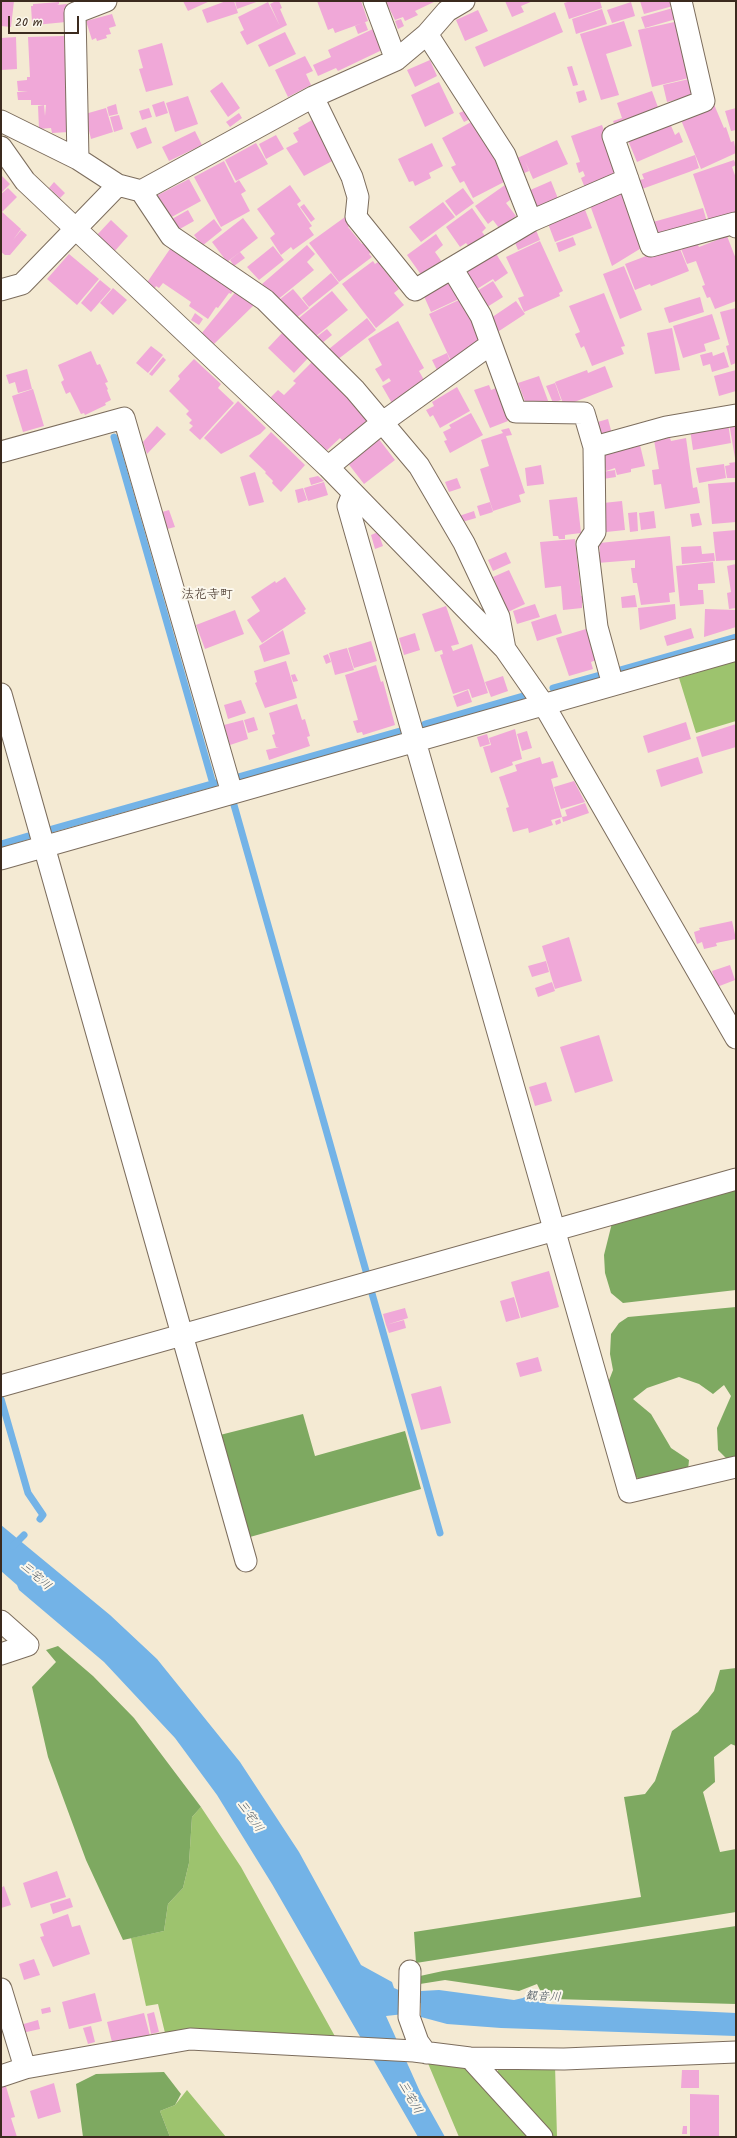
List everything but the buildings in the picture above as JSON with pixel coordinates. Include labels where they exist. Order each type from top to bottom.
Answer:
[{"type":"street","points":[[78,159],[75,13],[106,1]]},
{"type":"street","points":[[374,1],[396,60]]},
{"type":"street","points":[[141,191],[313,96],[396,60],[428,34],[447,11],[464,1]]},
{"type":"street","points":[[681,1],[704,101],[614,136],[651,246],[735,223],[736,226]]},
{"type":"street","points":[[428,34],[505,155],[531,221]]},
{"type":"street","points":[[313,96],[352,177],[358,197],[356,217],[415,290],[531,221],[628,179]]},
{"type":"street","points":[[1,121],[78,159],[118,185],[141,191],[172,236],[265,300],[355,390],[419,466],[464,543],[499,617],[505,649]]},
{"type":"street","points":[[1,146],[25,181],[328,466],[505,649],[544,705],[736,1038]]},
{"type":"street","points":[[1,290],[22,284],[118,185]]},
{"type":"street","points":[[452,268],[481,316],[516,412],[584,414],[594,447],[595,532],[587,544],[597,627],[613,685]]},
{"type":"street","points":[[328,466],[383,422],[491,344]]},
{"type":"street","points":[[594,447],[666,427],[736,415]]},
{"type":"street","points":[[1,452],[124,418],[232,793]]},
{"type":"street","points":[[353,493],[348,506],[556,1230],[629,1492],[736,1467]]},
{"type":"street","points":[[1,859],[736,650]]},
{"type":"street","points":[[1,694],[246,1561]]},
{"type":"street","points":[[1,1386],[736,1179]]},
{"type":"street","points":[[1,1621],[28,1645],[1,1654]]},
{"type":"street","points":[[409,1978],[409,2017],[420,2052]]},
{"type":"street","points":[[1,1989],[25,2068]]},
{"type":"street","points":[[1,2076],[25,2068],[190,2039],[420,2052],[470,2058],[564,2060],[736,2052]]},
{"type":"street","points":[[470,2058],[542,2137]]},
{"type":"green space","points":[[735,661],[736,721],[696,733],[679,678]]},
{"type":"green space","points":[[736,1187],[736,1290],[623,1303],[611,1293],[605,1273],[604,1255],[612,1223]]},
{"type":"green space","points":[[736,1307],[736,1458],[728,1460],[718,1450],[717,1428],[731,1396],[724,1385],[713,1394],[699,1384],[679,1377],[647,1388],[633,1399],[651,1414],[671,1448],[689,1460],[688,1470],[643,1481],[636,1477],[608,1383],[613,1370],[610,1354],[611,1334],[619,1323],[628,1317]]},
{"type":"green space","points":[[303,1414],[315,1456],[405,1431],[421,1489],[250,1537],[220,1435]]},
{"type":"green space","points":[[58,1646],[93,1676],[134,1718],[201,1807],[192,1817],[189,1863],[183,1888],[168,1904],[164,1931],[123,1940],[86,1860],[48,1757],[32,1687],[56,1662],[46,1650]]},
{"type":"green space","points":[[736,1668],[736,1746],[731,1744],[714,1757],[715,1782],[703,1792],[720,1852],[736,1849],[736,1912],[416,1963],[414,1932],[641,1897],[624,1797],[645,1794],[655,1781],[672,1731],[698,1712],[714,1691],[720,1670]]},
{"type":"green space","points":[[201,1807],[241,1867],[337,2040],[166,2037],[158,2004],[146,2006],[131,1938],[164,1931],[168,1904],[183,1888],[189,1863],[192,1817]]},
{"type":"green space","points":[[736,1926],[736,2004],[553,1999],[543,1996],[537,1984],[519,1991],[445,1980],[420,1984],[417,1983],[420,1976],[443,1971]]},
{"type":"green space","points":[[427,2061],[460,2063],[534,2137],[459,2137]]},
{"type":"green space","points":[[555,2065],[557,2137],[551,2137],[496,2075],[499,2068]]},
{"type":"green space","points":[[164,2072],[181,2094],[175,2105],[160,2111],[170,2137],[83,2137],[76,2084],[96,2074]]},
{"type":"green space","points":[[187,2090],[226,2137],[170,2137],[160,2111],[175,2105]]},
{"type":"water","name":"三宅川","points":[[1,1525],[110,1615],[157,1659],[240,1762],[299,1852],[361,1965],[392,1982],[394,1988],[417,1998],[421,1998],[421,1991],[439,1990],[514,2000],[523,1998],[534,1989],[540,2001],[547,2004],[736,2013],[736,2036],[501,2028],[447,2024],[421,2017],[421,2003],[415,2003],[404,2014],[386,2016],[421,2094],[445,2137],[418,2137],[272,1884],[217,1795],[175,1738],[104,1662],[19,1590],[17,1585],[1,1571]]},
{"type":"waterway","points":[[114,437],[213,784]]},
{"type":"waterway","points":[[620,670],[736,637]]},
{"type":"waterway","points":[[553,688],[600,675]]},
{"type":"waterway","points":[[425,724],[523,696]]},
{"type":"waterway","points":[[238,777],[400,731]]},
{"type":"waterway","points":[[52,829],[215,783]]},
{"type":"waterway","points":[[234,805],[366,1271]]},
{"type":"waterway","points":[[1,844],[28,836]]},
{"type":"waterway","points":[[371,1290],[440,1533]]},
{"type":"waterway","points":[[1,1399],[28,1493],[43,1515],[40,1519]]},
{"type":"waterway","points":[[13,1546],[24,1535]]},
{"type":"district","name":"法花寺町","points":[[207,596]]},
{"type":"water label","name":"観音川","points":[[543,1998]]}]
